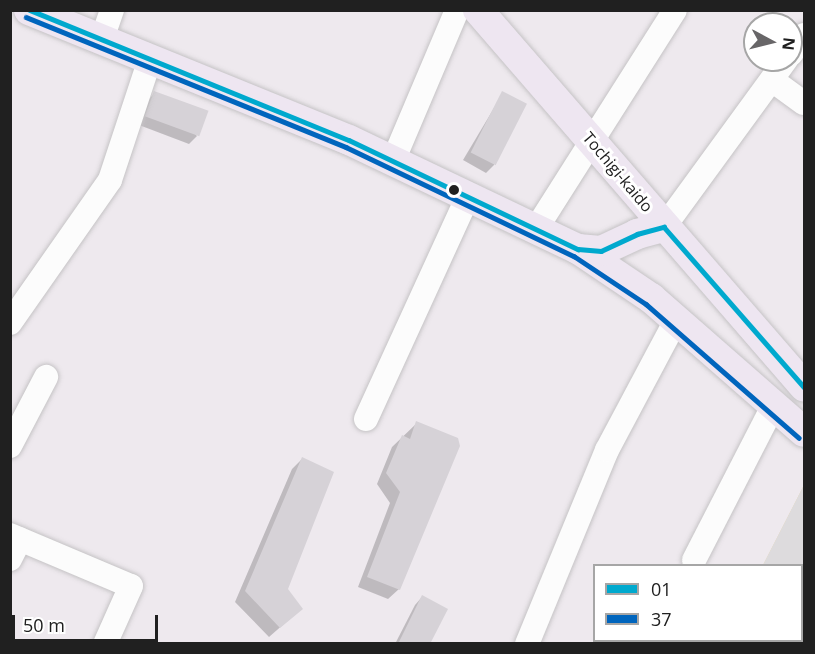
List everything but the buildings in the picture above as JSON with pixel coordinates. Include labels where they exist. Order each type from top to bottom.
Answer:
[{"type":"main road","points":[[29,10],[393,161],[536,229],[590,250],[659,293],[771,392],[773,406]]},
{"type":"main road","name":"Tochigi-kaido","points":[[478,10],[804,387]]},
{"type":"main road","points":[[590,250],[616,238],[630,216],[631,188]]},
{"type":"main road","points":[[590,250],[664,227]]},
{"type":"main road","points":[[590,250],[676,320],[804,432]]},
{"type":"street","points":[[102,39],[112,10]]},
{"type":"street","points":[[393,161],[457,10]]},
{"type":"street","points":[[536,229],[675,10]]},
{"type":"street","points":[[10,323],[110,180],[150,59]]},
{"type":"street","points":[[664,227],[778,72]]},
{"type":"street","points":[[772,80],[804,103]]},
{"type":"street","points":[[366,419],[468,196]]},
{"type":"street","points":[[527,644],[607,450],[676,320]]},
{"type":"street","points":[[10,446],[46,377]]},
{"type":"street","points":[[694,560],[773,406]]},
{"type":"street","points":[[14,544],[131,586],[105,644]]},
{"type":"shaded area","points":[[804,485],[804,643],[612,644],[803,642],[803,564],[764,564]]},
{"type":"shaded area","points":[[804,485],[804,643],[802,644],[798,642],[803,642],[803,564],[764,564]]},
{"type":"transit line","name":"01","points":[[30,10],[349,140],[578,249],[601,251],[637,234],[664,227],[804,387]]},
{"type":"transit line","name":"37","points":[[26,17],[346,147],[574,256],[646,304],[799,438]]}]
